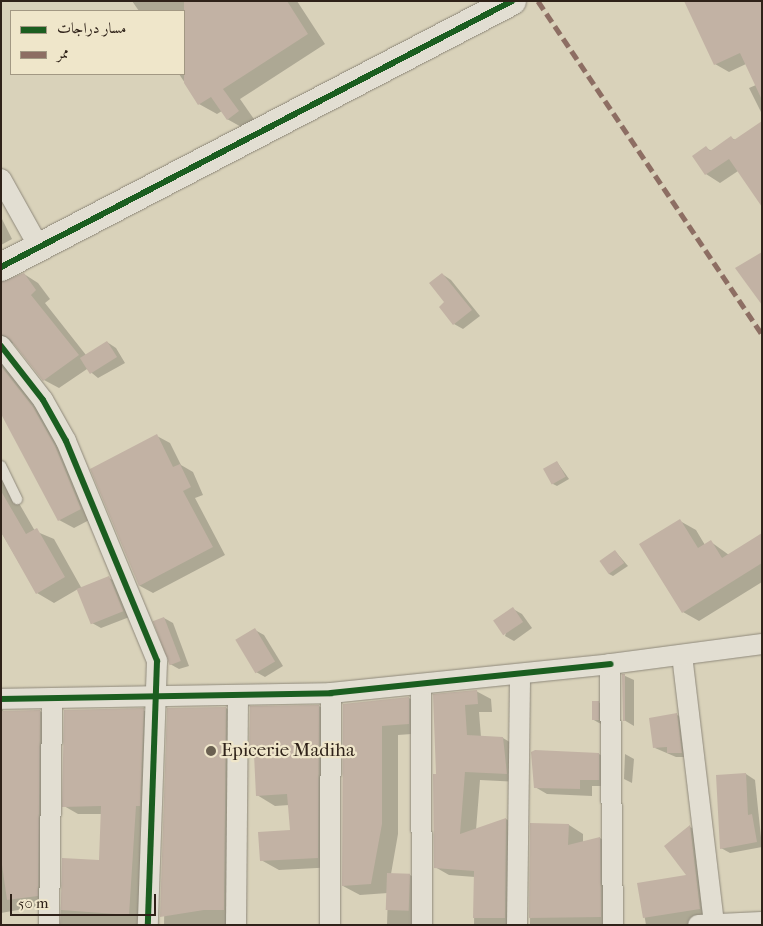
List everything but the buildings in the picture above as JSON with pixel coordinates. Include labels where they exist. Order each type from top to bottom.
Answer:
[{"type":"street","points":[[1,267],[512,1]]},
{"type":"street","points":[[1,179],[39,247]]},
{"type":"street","points":[[1,346],[43,400],[66,441],[157,662],[148,925]]},
{"type":"street","points":[[1,699],[330,693],[610,664],[762,644]]},
{"type":"street","points":[[682,655],[714,924]]},
{"type":"street","points":[[610,664],[613,925]]},
{"type":"street","points":[[517,925],[520,674]]},
{"type":"street","points":[[421,684],[422,925]]},
{"type":"street","points":[[330,693],[330,925]]},
{"type":"street","points":[[236,925],[238,695]]},
{"type":"street","points":[[49,925],[52,698]]},
{"type":"street","points":[[698,925],[762,922]]},
{"type":"lane","points":[[1,466],[17,499]]},
{"type":"marked path","points":[[538,1],[762,334]]},
{"type":"cycle path","points":[[1,267],[512,1]]},
{"type":"cycle path","points":[[1,346],[43,400],[66,441],[157,661],[148,925]]},
{"type":"cycle path","points":[[1,699],[331,693],[610,664]]},
{"type":"place","name":"Epicerie Madiha","points":[[211,751]]}]
